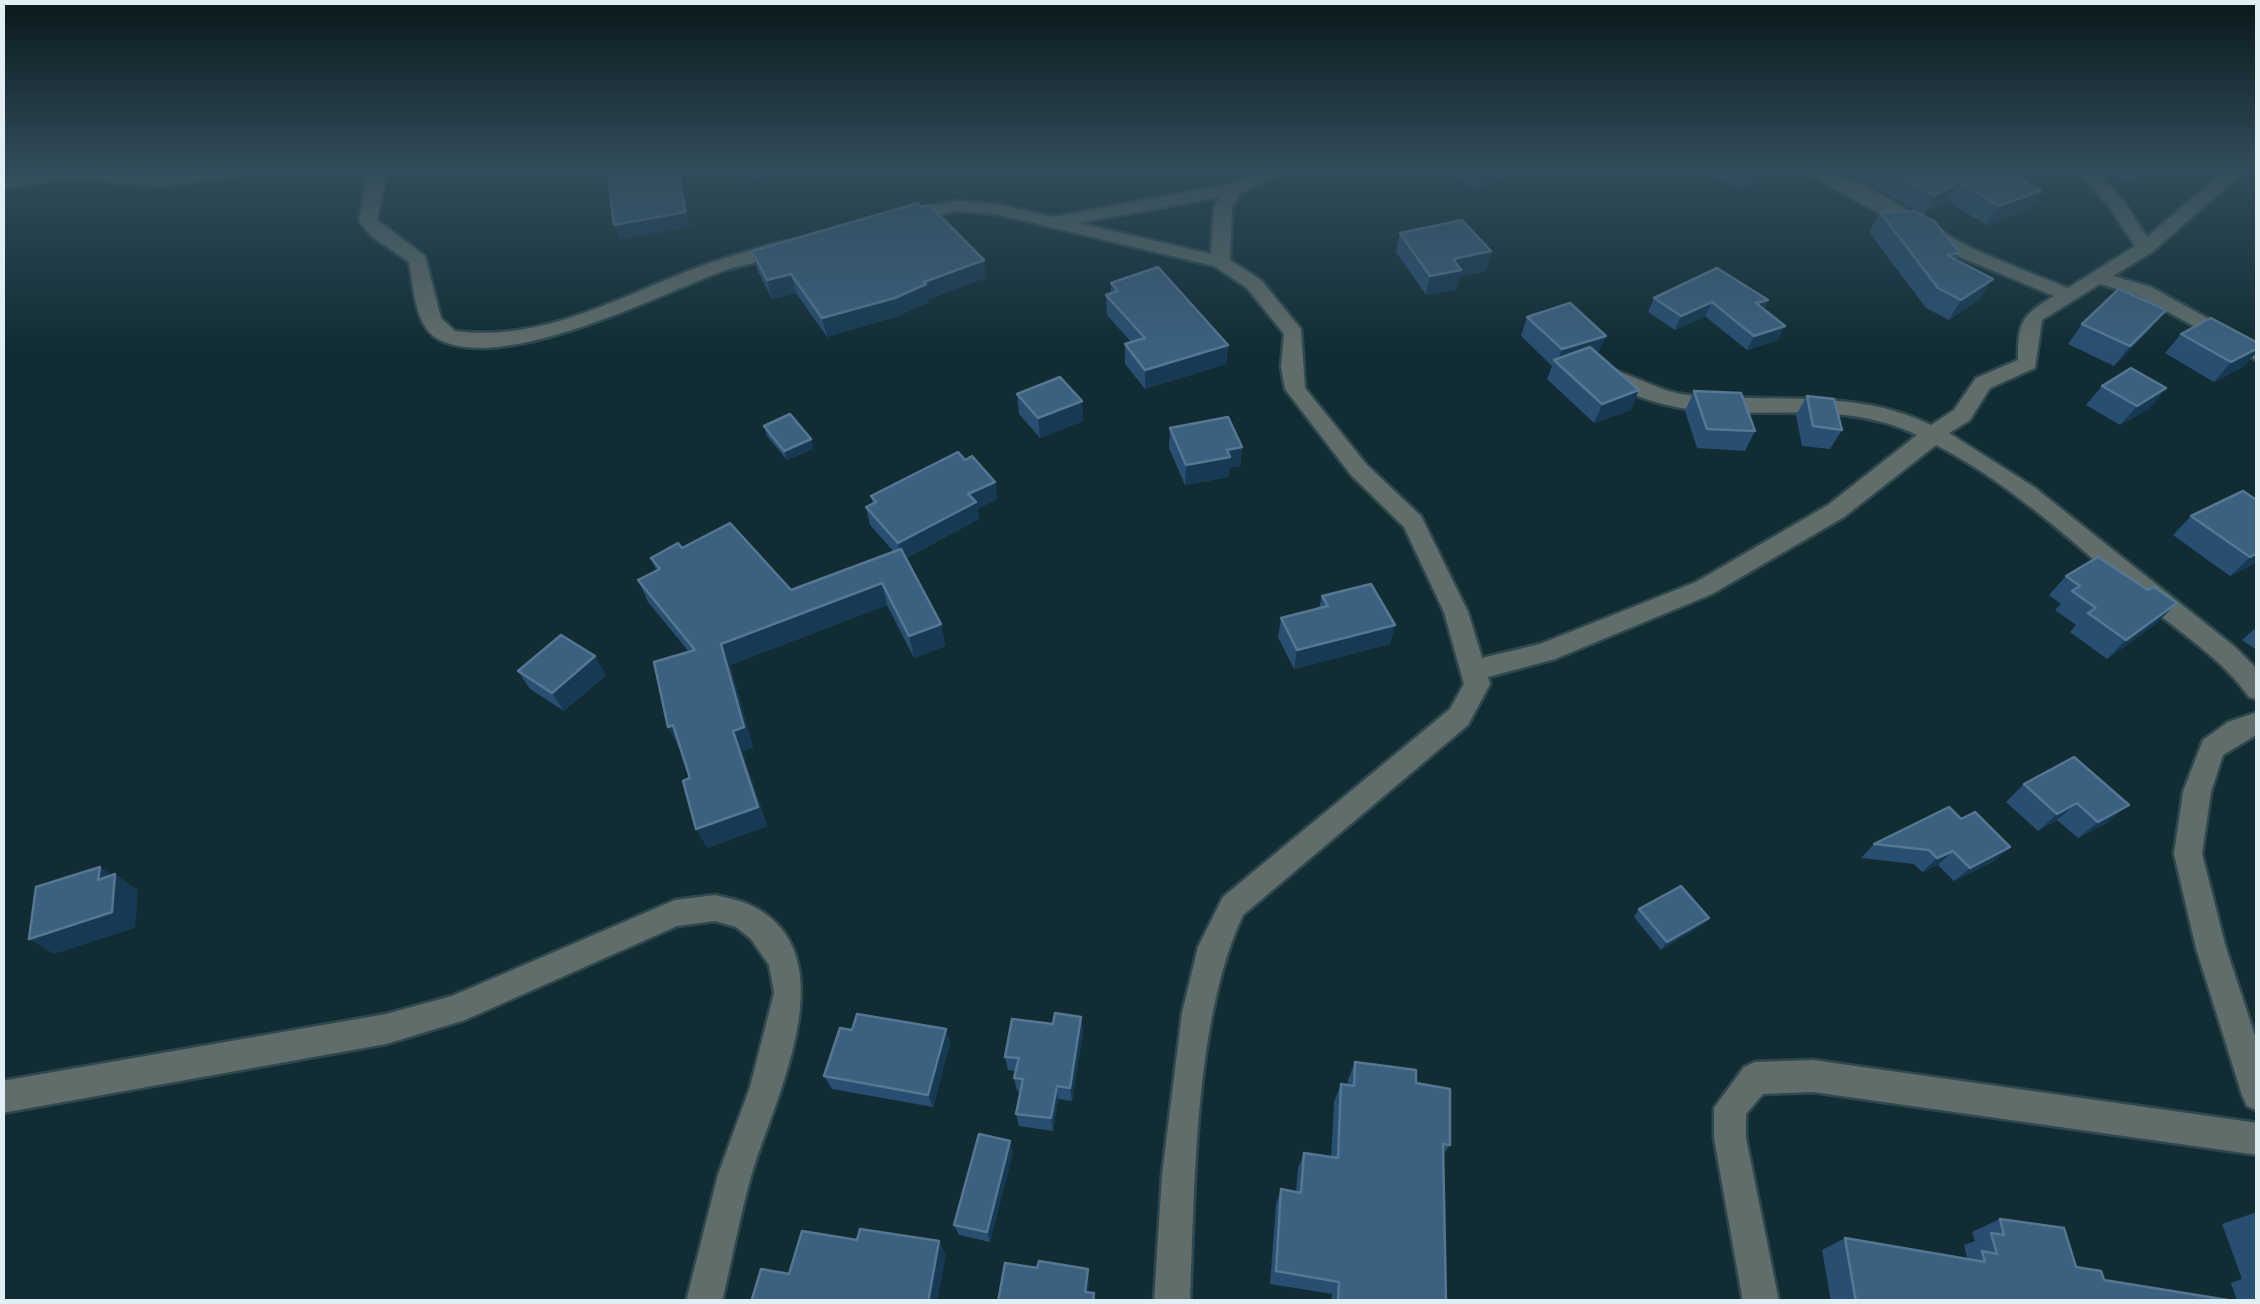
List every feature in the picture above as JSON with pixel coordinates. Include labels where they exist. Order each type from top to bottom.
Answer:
[{"type":"street","points":[[374,229],[418,260],[431,318],[442,333],[465,339],[502,339],[561,328],[620,310],[719,266],[803,242]]},
{"type":"street","points":[[1076,229],[1220,262],[1254,284],[1289,323],[1296,342],[1291,366],[1295,388],[1360,470],[1413,522],[1456,612],[1477,684],[1459,717],[1234,906],[1212,947],[1196,1013],[1172,1302]]},
{"type":"street","points":[[1220,262],[1222,229]]},
{"type":"street","points":[[1925,229],[1965,252],[2070,294]]},
{"type":"street","points":[[2133,229],[2145,248]]},
{"type":"street","points":[[1475,670],[1546,652],[1704,588],[1836,512],[1923,441],[1962,418],[1976,390],[1984,383],[2028,363],[2028,331],[2034,317],[2145,248],[2167,229]]},
{"type":"street","points":[[2099,278],[2144,291],[2258,356]]},
{"type":"street","points":[[1601,369],[1652,399],[1830,406],[1874,412],[1935,434],[2042,505],[2203,636],[2258,690]]},
{"type":"street","points":[[2258,723],[2237,730],[2212,748],[2197,792],[2188,854],[2211,948],[2258,1095]]},
{"type":"street","points":[[2,1097],[386,1029],[454,1010],[675,913],[715,908],[744,916],[762,929],[783,960],[789,992],[766,1086],[735,1176],[704,1302]]},
{"type":"street","points":[[1761,1302],[1730,1138],[1730,1108],[1755,1078],[1813,1076],[2258,1139]]},
{"type":"building","points":[[829,229],[953,229],[984,260],[924,282],[895,298],[822,318],[791,274],[767,280],[752,251]]},
{"type":"building","points":[[1470,229],[1491,251],[1453,259],[1461,270],[1430,276],[1400,233]]},
{"type":"building","points":[[1893,229],[1940,229],[1960,253],[1947,255],[1993,279],[1961,300],[1938,288]]},
{"type":"building","points":[[1158,267],[1228,345],[1145,370],[1125,344],[1145,338],[1106,295],[1118,291],[1111,283]]},
{"type":"building","points":[[1717,268],[1768,300],[1756,303],[1785,326],[1754,336],[1712,302],[1681,316],[1654,298]]},
{"type":"building","points":[[2119,289],[2166,310],[2130,346],[2082,324]]},
{"type":"building","points":[[1570,303],[1606,336],[1562,349],[1527,317]]},
{"type":"building","points":[[2211,318],[2258,343],[2258,348],[2231,362],[2181,334]]},
{"type":"building","points":[[1590,347],[1639,390],[1602,404],[1554,360]]},
{"type":"building","points":[[2131,368],[2166,388],[2137,406],[2102,386]]},
{"type":"building","points":[[1060,377],[1082,401],[1038,418],[1017,394]]},
{"type":"building","points":[[1694,391],[1741,393],[1755,431],[1707,429]]},
{"type":"building","points":[[1807,396],[1834,399],[1842,430],[1813,426]]},
{"type":"building","points":[[790,414],[811,439],[784,451],[764,426]]},
{"type":"building","points":[[1228,417],[1242,447],[1227,450],[1230,457],[1186,465],[1170,428]]},
{"type":"building","points":[[958,452],[965,460],[972,456],[995,482],[968,494],[976,502],[898,543],[866,507],[876,502],[871,496]]},
{"type":"building","points":[[2243,491],[2258,501],[2258,553],[2250,557],[2191,516]]},
{"type":"building","points":[[730,523],[791,590],[901,549],[941,624],[909,636],[882,583],[721,644],[744,727],[733,731],[758,807],[696,829],[683,781],[690,778],[673,725],[668,727],[654,662],[695,650],[638,580],[660,569],[651,558],[678,543],[682,548]]},
{"type":"building","points":[[2098,557],[2148,590],[2154,587],[2177,603],[2126,640],[2088,613],[2096,608],[2072,591],[2080,586],[2066,576]]},
{"type":"building","points":[[1371,584],[1395,625],[1297,650],[1281,618],[1328,606],[1322,596]]},
{"type":"building","points":[[561,635],[595,656],[552,693],[518,671]]},
{"type":"building","points":[[2074,757],[2129,805],[2098,822],[2077,803],[2057,814],[2024,784]]},
{"type":"building","points":[[1949,807],[1961,819],[1975,812],[2010,847],[1970,868],[1953,851],[1937,858],[1929,850],[1874,844]]},
{"type":"building","points":[[100,867],[98,880],[115,874],[112,912],[29,939],[36,887]]},
{"type":"building","points":[[1681,886],[1709,918],[1667,942],[1639,909]]},
{"type":"building","points":[[1055,1013],[1081,1017],[1070,1088],[1057,1086],[1051,1118],[1016,1114],[1023,1079],[1014,1078],[1019,1058],[1005,1057],[1012,1019],[1053,1024]]},
{"type":"building","points":[[857,1014],[946,1029],[928,1095],[824,1076],[840,1028],[852,1030]]},
{"type":"building","points":[[1355,1062],[1416,1070],[1416,1083],[1450,1089],[1450,1145],[1443,1144],[1446,1302],[1338,1302],[1339,1282],[1276,1271],[1281,1189],[1301,1193],[1304,1153],[1338,1158],[1341,1084],[1354,1086]]},
{"type":"building","points":[[979,1134],[1010,1141],[987,1232],[954,1225]]},
{"type":"building","points":[[2000,1219],[2064,1228],[2076,1267],[2101,1271],[2104,1280],[2240,1302],[1856,1302],[1845,1238],[1985,1262],[1982,1251],[1997,1254],[1991,1233],[2004,1235]]},
{"type":"building","points":[[860,1229],[939,1241],[928,1302],[751,1302],[761,1269],[789,1274],[802,1231],[857,1240]]},
{"type":"building","points":[[1039,1261],[1088,1269],[1085,1292],[1094,1293],[1093,1302],[998,1302],[1005,1263],[1037,1268]]}]
